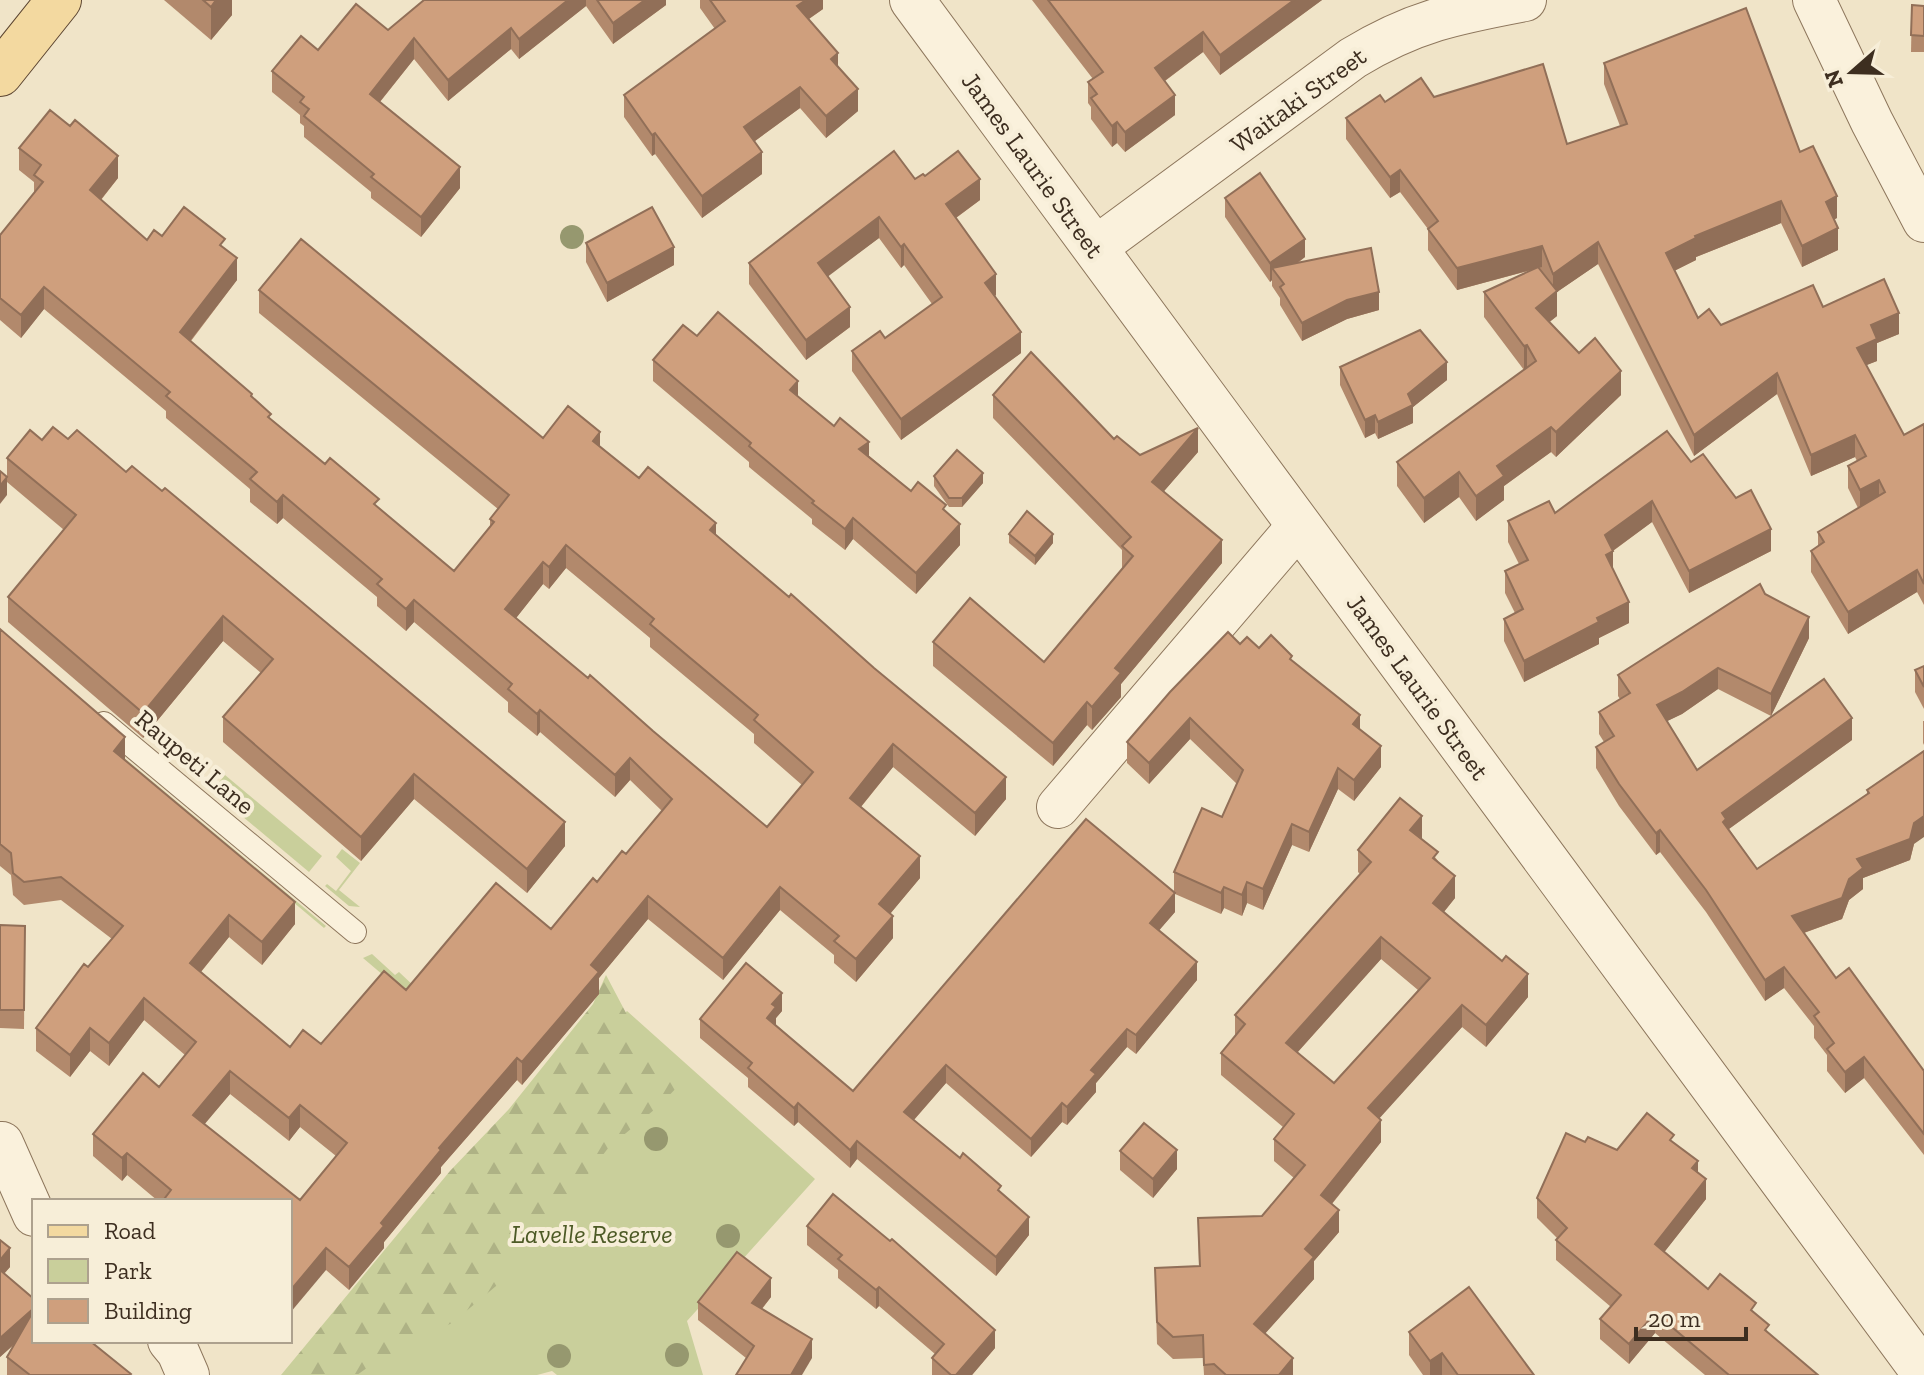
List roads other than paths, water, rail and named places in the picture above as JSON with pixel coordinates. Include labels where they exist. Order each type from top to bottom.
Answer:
[{"type":"main road","points":[[4,67],[18,0]]},
{"type":"main road","points":[[4,67],[59,0]]},
{"type":"street","name":"James Laurie Street","points":[[912,0],[1924,1373]]},
{"type":"street","name":"Waitaki Street","points":[[1095,248],[1353,58],[1384,39],[1454,13],[1525,0]]},
{"type":"street","points":[[1814,0],[1872,122],[1924,221]]},
{"type":"street","points":[[1058,807],[1299,525]]},
{"type":"street","points":[[2,1143],[32,1210]]},
{"type":"street","points":[[171,1343],[188,1375]]},
{"type":"lane","name":"Raupeti Lane","points":[[89,710],[355,932]]},
{"type":"park label","name":"Lavelle Reserve","points":[[592,1234]]}]
